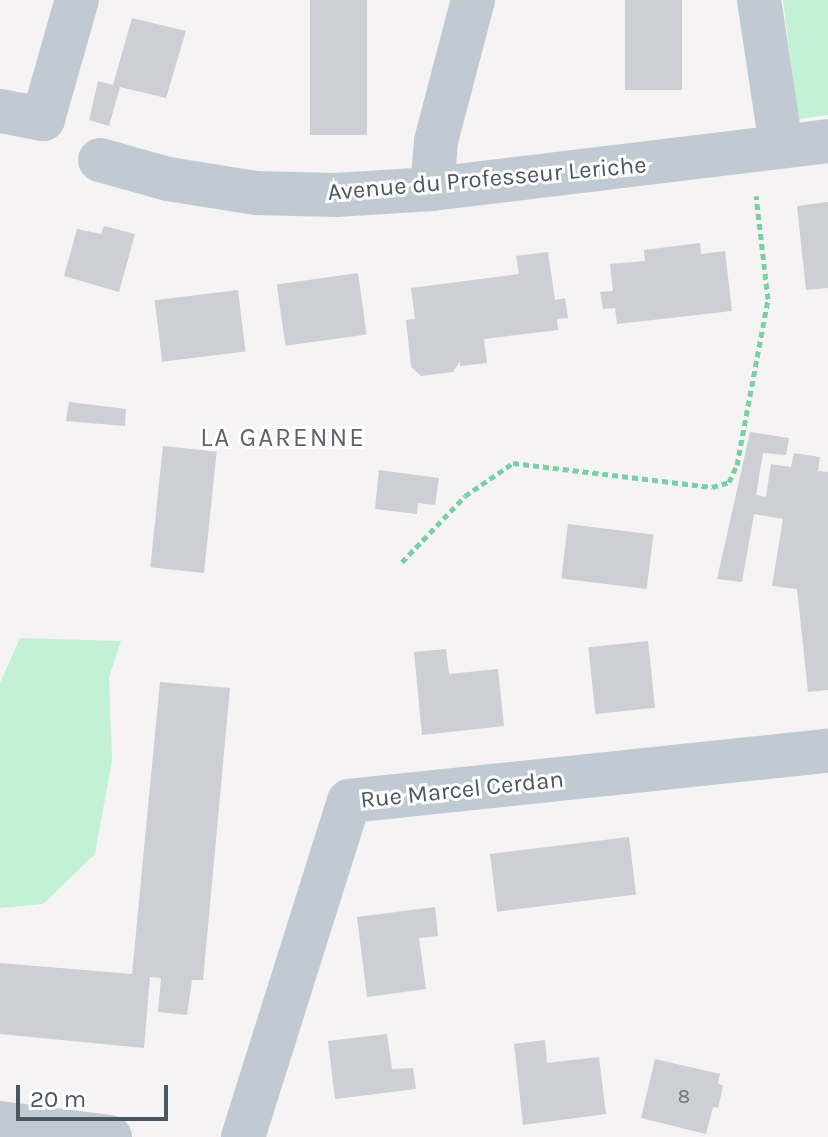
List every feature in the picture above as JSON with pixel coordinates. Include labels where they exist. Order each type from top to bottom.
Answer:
[{"type":"street","points":[[0,111],[43,119],[77,0]]},
{"type":"street","points":[[432,189],[436,141],[473,0]]},
{"type":"street","points":[[759,0],[766,149]]},
{"type":"street","name":"Avenue du Professeur Leriche","points":[[100,160],[168,179],[256,193],[336,195],[432,189],[828,141]]},
{"type":"street","name":"Rue Marcel Cerdan","points":[[243,1137],[349,801],[828,751]]},
{"type":"street","points":[[0,1123],[110,1137]]},
{"type":"path","points":[[402,562],[465,496],[513,463],[712,487],[729,482],[737,465],[768,299],[766,149]]},
{"type":"green space","points":[[783,0],[828,0],[828,115],[798,119]]},
{"type":"green space","points":[[20,638],[121,641],[109,677],[112,760],[95,854],[43,904],[0,908],[0,683]]},
{"type":"building","points":[[310,0],[367,0],[367,135],[310,135]]},
{"type":"building","points":[[625,0],[682,0],[682,90],[625,90]]},
{"type":"building","points":[[132,18],[186,31],[166,98],[120,87],[109,126],[89,120],[98,81],[113,85]]},
{"type":"building","points":[[828,202],[828,288],[806,290],[797,206]]},
{"type":"building","points":[[104,226],[135,234],[119,292],[64,276],[77,229],[101,234]]},
{"type":"building","points":[[700,243],[701,254],[725,251],[732,311],[617,324],[615,308],[603,309],[600,292],[613,291],[610,264],[645,261],[644,250]]},
{"type":"building","points":[[548,252],[555,300],[565,298],[568,318],[557,319],[558,330],[484,339],[487,363],[460,366],[460,361],[453,372],[421,376],[411,367],[406,320],[415,319],[411,288],[519,274],[516,256]]},
{"type":"building","points":[[358,273],[367,334],[285,346],[277,284]]},
{"type":"building","points":[[238,290],[246,352],[162,362],[155,300]]},
{"type":"building","points":[[69,402],[126,409],[125,426],[66,421]]},
{"type":"building","points":[[750,432],[789,438],[786,455],[763,453],[756,495],[766,497],[771,464],[791,467],[794,453],[820,457],[818,471],[828,472],[828,690],[808,692],[797,589],[772,586],[783,519],[754,514],[742,582],[717,579]]},
{"type":"building","points":[[163,446],[217,452],[204,573],[150,567]]},
{"type":"building","points":[[379,470],[439,478],[435,505],[418,503],[417,514],[375,509]]},
{"type":"building","points":[[568,524],[653,534],[647,589],[561,579]]},
{"type":"building","points":[[648,641],[655,708],[595,714],[588,647]]},
{"type":"building","points":[[446,649],[449,674],[498,669],[504,726],[422,735],[414,652]]},
{"type":"building","points":[[160,682],[230,688],[203,980],[192,980],[187,1015],[158,1012],[161,978],[150,977],[144,1048],[0,1034],[0,963],[132,974]]},
{"type":"building","points":[[629,837],[636,895],[497,912],[490,854]]},
{"type":"building","points":[[435,907],[438,936],[419,938],[426,989],[367,997],[357,917]]},
{"type":"building","points":[[387,1034],[392,1069],[413,1068],[416,1089],[335,1099],[328,1041]]},
{"type":"building","points":[[545,1040],[547,1063],[599,1057],[606,1114],[523,1125],[514,1044]]},
{"type":"building","points":[[655,1059],[720,1074],[718,1083],[723,1086],[718,1108],[713,1107],[706,1134],[641,1118]]},
{"type":"district","name":"LA GARENNE","points":[[283,438]]}]
